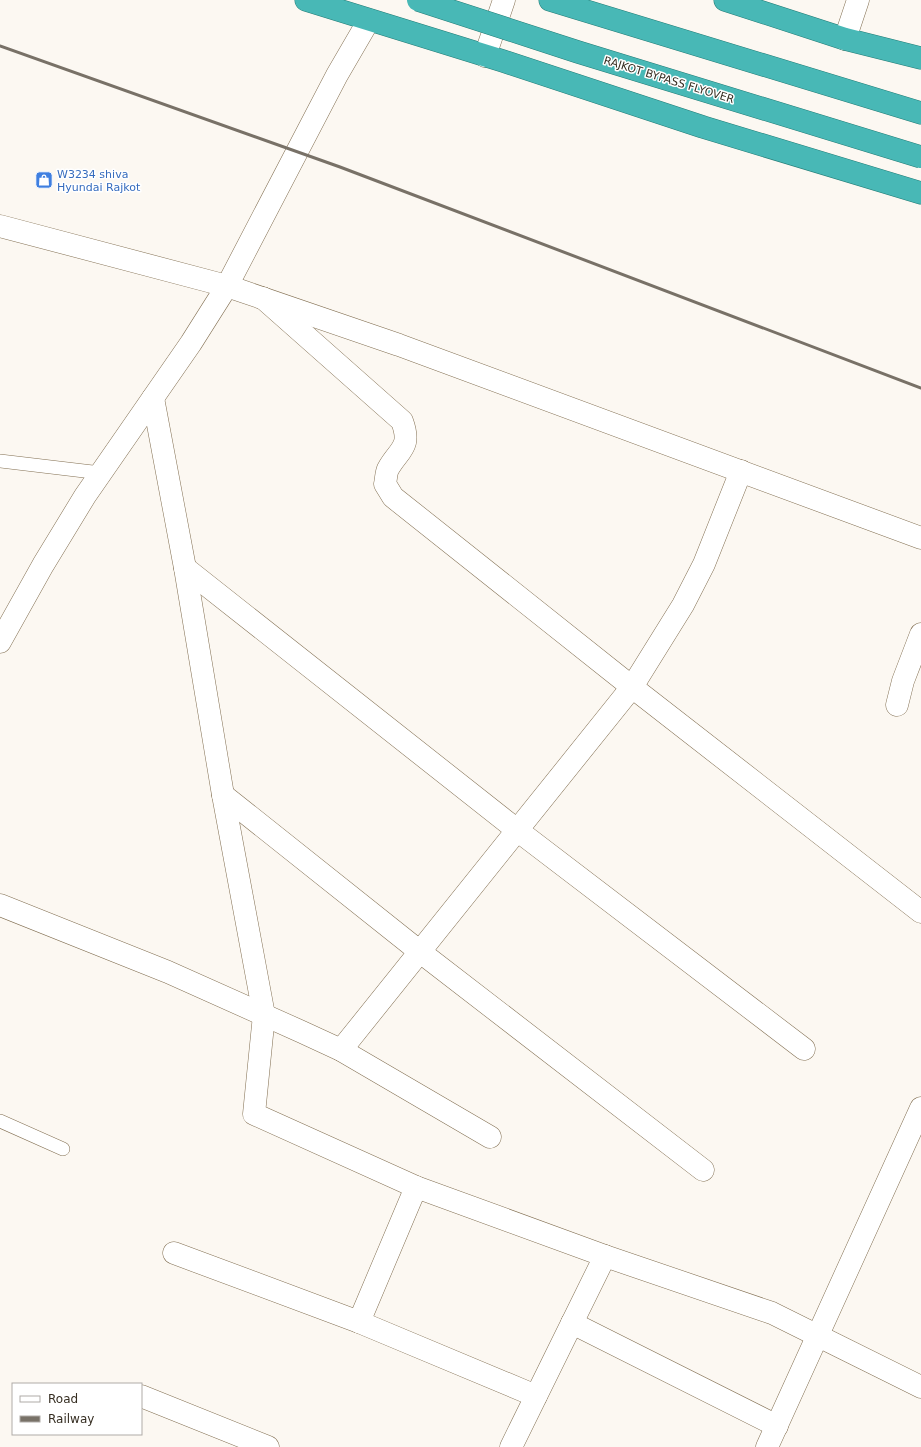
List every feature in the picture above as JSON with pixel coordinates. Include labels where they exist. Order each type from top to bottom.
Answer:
[{"type":"highway","points":[[306,0],[704,127],[921,193]]},
{"type":"highway","name":"RAJKOT BYPASS FLYOVER","points":[[418,0],[585,54],[921,157]]},
{"type":"highway","points":[[550,0],[921,113]]},
{"type":"highway","points":[[725,0],[845,39],[921,58]]},
{"type":"street","points":[[485,56],[504,0]]},
{"type":"street","points":[[845,39],[858,0]]},
{"type":"street","points":[[0,642],[43,565],[101,473],[191,343],[227,286],[337,75],[369,20]]},
{"type":"street","points":[[0,226],[227,286],[263,298],[399,345],[921,538]]},
{"type":"street","points":[[263,298],[402,422],[407,434],[403,448],[387,470],[385,484],[393,497],[632,687],[921,912]]},
{"type":"street","points":[[153,398],[185,568],[223,794],[264,1015],[254,1114],[416,1187],[605,1256],[772,1313],[921,1387]]},
{"type":"street","points":[[341,1050],[632,687],[683,605],[700,571],[741,471]]},
{"type":"street","points":[[185,568],[517,830],[804,1049]]},
{"type":"street","points":[[898,705],[903,681],[921,634]]},
{"type":"street","points":[[223,794],[419,951],[702,1170]]},
{"type":"street","points":[[0,905],[168,972],[341,1050],[490,1137]]},
{"type":"street","points":[[767,1447],[921,1108]]},
{"type":"street","points":[[359,1322],[416,1187]]},
{"type":"street","points":[[174,1253],[359,1322],[536,1396]]},
{"type":"street","points":[[511,1447],[605,1256]]},
{"type":"street","points":[[572,1323],[777,1426]]},
{"type":"street","points":[[142,1396],[268,1447]]},
{"type":"lane","points":[[0,461],[101,473]]},
{"type":"lane","points":[[0,1121],[63,1149]]},
{"type":"railway","points":[[0,46],[340,167],[921,388]]},
{"type":"place","name":"W3234 shiva Hyundai Rajkot","points":[[44,180]]}]
